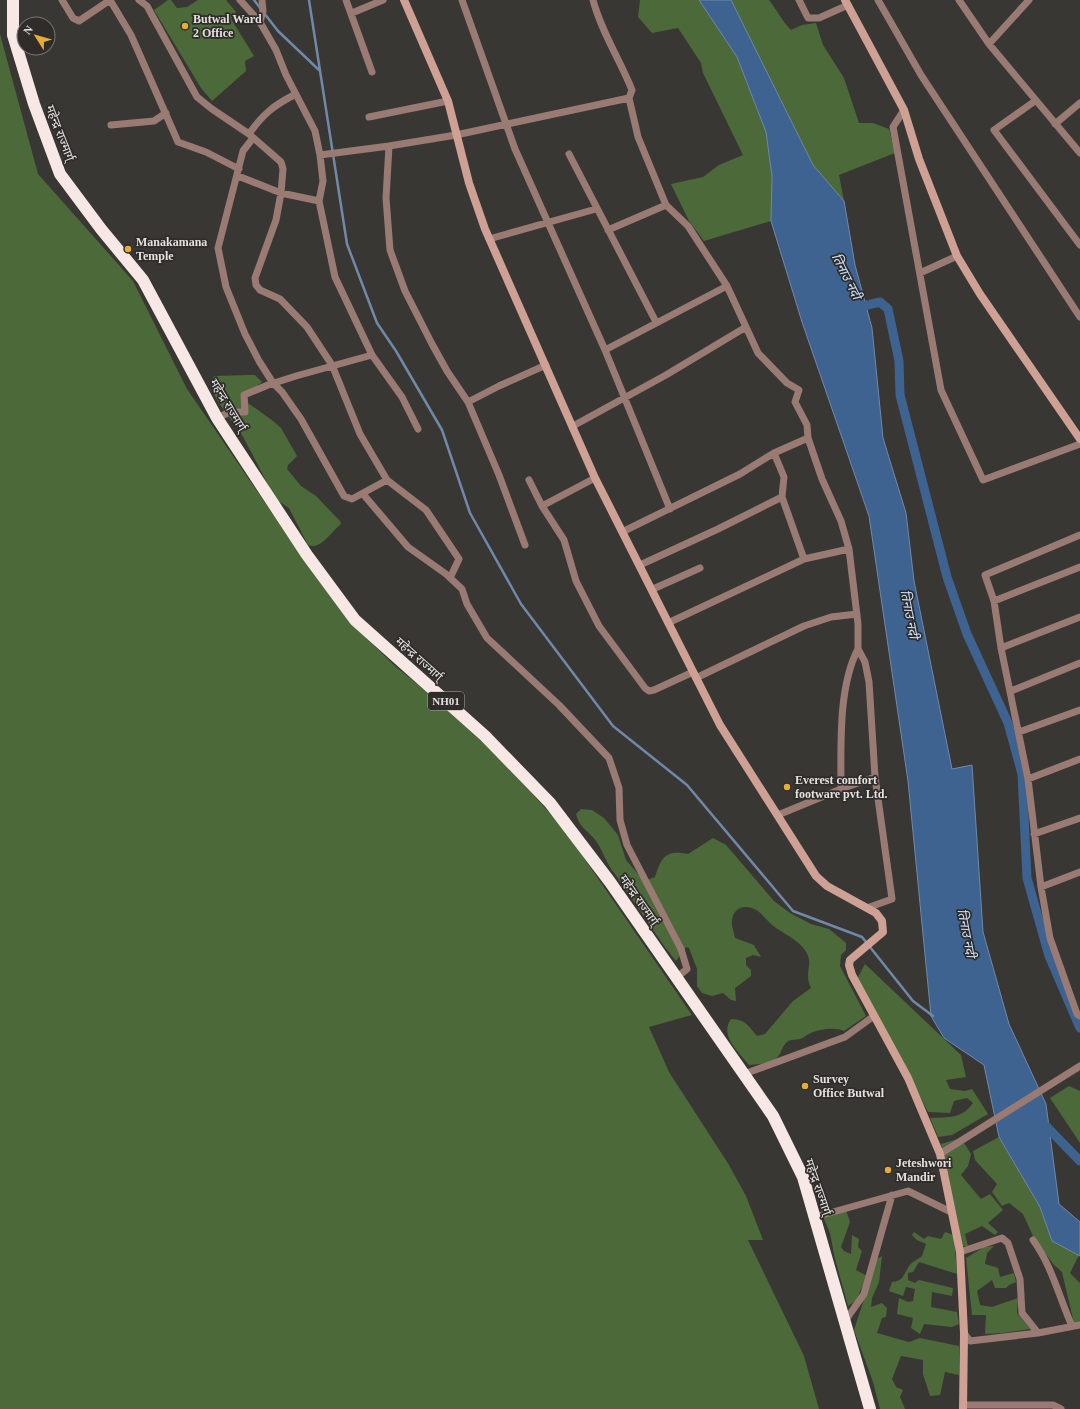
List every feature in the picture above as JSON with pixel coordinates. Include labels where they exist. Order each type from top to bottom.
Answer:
[{"type":"highway","name":"महेन्द्र राज्मार्ग्","points":[[13,0],[13,35],[34,104],[60,174],[101,230],[143,280],[217,418],[307,555],[354,620],[485,736],[550,803],[610,882],[774,1116],[803,1177],[870,1409]]},
{"type":"street","points":[[62,0],[73,18],[79,21],[110,0],[124,20],[178,142],[206,152],[239,173],[281,193],[319,201]]},
{"type":"street","points":[[139,0],[147,6],[197,97],[251,136],[280,162],[283,169],[281,193],[276,220],[255,278],[256,285],[260,290],[280,299],[307,327],[332,365],[360,434],[387,480],[426,510],[459,559],[450,578]]},
{"type":"street","points":[[240,0],[260,22],[276,50],[286,75],[315,131],[320,155],[323,182],[319,201],[335,277],[372,355],[402,398],[418,429]]},
{"type":"street","points":[[260,22],[263,11],[262,0]]},
{"type":"street","points":[[346,0],[352,13],[372,72]]},
{"type":"street","points":[[352,13],[383,0]]},
{"type":"street","points":[[404,0],[448,101],[469,183],[489,239],[595,478],[694,675],[720,725],[816,876],[827,886],[867,908],[880,917],[883,932],[850,960],[849,965],[852,975],[908,1078],[940,1154],[960,1252],[964,1333],[963,1407],[1053,1405],[1061,1409]]},
{"type":"street","points":[[462,0],[505,123],[605,350],[670,508]]},
{"type":"street","points":[[593,0],[597,15],[621,63],[632,90],[629,98],[638,137],[666,206],[688,226],[727,286],[758,354],[787,383],[799,390],[796,402],[807,425],[808,438],[822,478],[841,521],[849,549],[858,649],[865,662],[868,682],[875,778],[892,898],[867,908]]},
{"type":"street","points":[[799,0],[808,18],[819,18],[846,3],[904,110],[919,159],[957,256],[980,294],[1080,439]]},
{"type":"street","points":[[878,0],[921,75],[1080,317]]},
{"type":"street","points":[[959,0],[989,44],[1080,153]]},
{"type":"street","points":[[989,44],[1029,0]]},
{"type":"street","points":[[296,94],[277,103],[260,118],[243,151],[239,173],[225,214],[218,248],[226,287],[242,327],[259,361],[273,383],[282,392],[301,419],[344,496],[352,499],[364,494],[387,480]]},
{"type":"street","points":[[320,155],[456,135],[505,123],[629,98]]},
{"type":"street","points":[[369,117],[448,101]]},
{"type":"street","points":[[1036,101],[994,130],[1080,245]]},
{"type":"street","points":[[1055,124],[1080,103]]},
{"type":"street","points":[[904,110],[893,127],[941,390],[982,480],[1080,444]]},
{"type":"street","points":[[112,125],[154,120],[166,113]]},
{"type":"street","points":[[389,146],[386,198],[390,250],[405,291],[447,371],[468,402],[499,475],[525,545]]},
{"type":"street","points":[[569,154],[596,209],[656,322]]},
{"type":"street","points":[[608,230],[666,206]]},
{"type":"street","points":[[489,239],[596,209]]},
{"type":"street","points":[[920,273],[957,256]]},
{"type":"street","points":[[605,350],[727,286]]},
{"type":"street","points":[[573,426],[746,328]]},
{"type":"street","points":[[217,418],[230,412],[245,412],[244,395],[273,383],[332,365],[372,355]]},
{"type":"street","points":[[468,402],[546,365]]},
{"type":"street","points":[[622,532],[740,474],[774,453],[808,438]]},
{"type":"street","points":[[774,453],[784,477],[782,496],[804,559]]},
{"type":"street","points":[[542,506],[595,478]]},
{"type":"street","points":[[529,480],[542,506],[564,540],[576,581],[599,626],[645,688],[649,691],[694,675],[804,626],[831,617],[856,614]]},
{"type":"street","points":[[364,494],[408,547],[450,578],[462,589],[467,604],[487,638],[559,705],[609,758],[619,788],[620,820],[627,845],[681,949],[687,969],[676,978]]},
{"type":"street","points":[[640,565],[718,529],[782,496]]},
{"type":"street","points":[[1080,535],[985,575],[994,601],[1000,648],[1011,691],[1028,779],[1041,887],[1050,938],[1063,978],[1077,1014],[1080,1016]]},
{"type":"street","points":[[668,623],[804,559],[849,549]]},
{"type":"street","points":[[994,601],[1080,567]]},
{"type":"street","points":[[652,589],[700,568]]},
{"type":"street","points":[[1000,648],[1080,616]]},
{"type":"street","points":[[841,789],[841,742],[844,697],[853,660],[858,649]]},
{"type":"street","points":[[1011,691],[1080,663]]},
{"type":"street","points":[[1019,732],[1080,710]]},
{"type":"street","points":[[1028,779],[1080,759]]},
{"type":"street","points":[[778,815],[841,789],[875,778]]},
{"type":"street","points":[[1034,834],[1080,818]]},
{"type":"street","points":[[1041,887],[1080,872]]},
{"type":"street","points":[[744,1074],[844,1037],[874,1016]]},
{"type":"street","points":[[940,1154],[1080,1066]]},
{"type":"street","points":[[815,1217],[908,1191],[951,1212]]},
{"type":"street","points":[[845,1321],[864,1294],[892,1195]]},
{"type":"street","points":[[960,1252],[1002,1238],[1008,1243],[1020,1279],[1022,1313],[1038,1333]]},
{"type":"street","points":[[1033,1240],[1049,1266],[1059,1296],[1072,1326]]},
{"type":"street","points":[[964,1333],[970,1341],[1038,1333],[1080,1325]]},
{"type":"green space","points":[[168,0],[171,0],[177,8],[187,7],[198,0],[226,0],[236,12],[231,19],[254,56],[245,61],[246,71],[212,101],[201,88],[154,10]]},
{"type":"green space","points":[[640,0],[699,0],[737,57],[766,132],[772,176],[771,221],[704,241],[689,221],[671,184],[703,177],[719,165],[743,155],[703,73],[701,63],[678,28],[652,33],[638,17]]},
{"type":"green space","points":[[731,0],[769,0],[791,30],[802,25],[816,23],[823,45],[844,78],[859,123],[873,123],[889,129],[895,153],[839,175],[844,201],[813,165]]},
{"type":"green space","points":[[0,34],[38,174],[133,281],[187,389],[314,574],[349,621],[395,666],[432,696],[500,758],[564,829],[692,1015],[649,1027],[669,1072],[729,1165],[746,1196],[763,1240],[748,1240],[804,1356],[819,1409],[0,1409]]},
{"type":"green space","points":[[255,375],[262,382],[248,393],[248,403],[281,428],[297,456],[288,465],[287,469],[301,486],[316,496],[340,521],[341,524],[326,539],[317,545],[308,545],[289,508],[278,501],[273,495],[242,435],[221,406],[213,390],[212,383],[214,376]]},
{"type":"green space","points":[[581,809],[592,810],[604,818],[618,835],[626,860],[644,881],[655,877],[663,859],[670,854],[688,854],[713,838],[726,845],[774,901],[790,913],[811,924],[829,929],[846,943],[846,950],[841,955],[840,966],[866,1016],[844,1031],[837,1029],[823,1030],[800,1039],[788,1041],[784,1045],[780,1054],[774,1060],[766,1063],[749,1065],[729,1038],[727,1032],[731,1019],[740,1020],[749,1026],[757,1036],[765,1034],[793,1001],[811,988],[808,978],[809,960],[806,951],[799,943],[773,926],[758,911],[750,907],[738,909],[733,915],[732,920],[735,938],[754,945],[761,957],[753,955],[746,958],[746,965],[751,970],[751,976],[735,988],[736,1001],[731,1000],[723,993],[712,996],[702,993],[697,986],[697,969],[689,948],[686,947],[676,961],[664,946],[612,870],[596,841],[580,823],[576,814]]},
{"type":"green space","points":[[865,964],[961,1055],[966,1077],[946,1080],[950,1089],[965,1091],[972,1089],[988,1114],[952,1135],[938,1137],[930,1118],[959,1115],[973,1103],[967,1098],[954,1101],[950,1113],[928,1112],[901,1058],[857,979]]},
{"type":"green space","points":[[1069,1086],[1080,1091],[1080,1143],[1050,1098]]},
{"type":"green space","points":[[999,1137],[1040,1207],[1052,1241],[1079,1255],[1070,1273],[1080,1283],[1080,1322],[1074,1323],[1062,1272],[1054,1265],[1034,1238],[1023,1214],[1009,1203],[1002,1206],[992,1192],[997,1184],[975,1160],[973,1151]]},
{"type":"green space","points":[[961,1138],[971,1154],[968,1166],[961,1175],[981,1199],[990,1194],[1003,1210],[988,1223],[998,1232],[995,1235],[982,1226],[965,1234],[968,1246],[962,1246],[941,1144]]},
{"type":"green space","points":[[846,1210],[850,1222],[841,1247],[844,1251],[851,1254],[852,1235],[859,1239],[858,1247],[862,1251],[856,1270],[867,1276],[856,1301],[848,1306],[835,1259],[830,1233],[823,1217]]},
{"type":"green space","points":[[914,1232],[924,1239],[928,1236],[941,1239],[945,1232],[954,1235],[957,1274],[919,1262],[913,1272],[908,1273],[908,1280],[915,1283],[919,1280],[953,1288],[952,1296],[932,1292],[931,1307],[957,1312],[959,1324],[952,1327],[924,1324],[920,1334],[911,1328],[913,1318],[897,1314],[899,1298],[908,1302],[913,1301],[915,1289],[906,1287],[903,1296],[889,1291],[892,1282],[901,1279],[910,1265],[922,1256],[926,1244],[917,1240],[912,1235]]},
{"type":"green space","points":[[994,1246],[987,1253],[985,1264],[998,1268],[1000,1277],[1014,1273],[1016,1282],[1006,1288],[995,1288],[992,1280],[977,1291],[980,1305],[992,1307],[1018,1298],[1017,1313],[1030,1329],[985,1334],[986,1315],[972,1315],[966,1258],[984,1247]]},
{"type":"green space","points":[[882,1256],[879,1282],[872,1298],[871,1307],[882,1303],[887,1308],[886,1317],[882,1318],[877,1333],[909,1342],[920,1338],[959,1346],[959,1375],[945,1372],[940,1395],[930,1396],[923,1374],[923,1360],[901,1356],[892,1379],[896,1387],[903,1390],[900,1397],[905,1409],[880,1409],[873,1382],[854,1330],[877,1259]]},
{"type":"water","name":"तिनाउ नदी","points":[[699,0],[731,0],[813,165],[844,201],[855,265],[872,328],[883,438],[906,513],[914,581],[952,769],[972,765],[983,932],[1009,1024],[1046,1104],[1059,1204],[1080,1222],[1080,1256],[1052,1241],[1040,1207],[999,1137],[984,1065],[944,1038],[931,1016],[908,781],[869,516],[802,322],[771,221],[772,176],[766,132],[737,57]]},
{"type":"waterway","points":[[254,0],[261,9]]},
{"type":"waterway","points":[[309,0],[347,244],[377,323],[396,351],[442,430],[470,513],[521,604],[613,726],[687,785],[793,911],[862,937],[913,1001],[933,1016]]},
{"type":"waterway","points":[[264,13],[278,31],[320,71]]},
{"type":"waterway","points":[[863,306],[880,302],[888,309],[899,361],[900,395],[947,577],[967,634],[1008,723],[1022,774],[1027,878],[1049,956],[1080,1028]]},
{"type":"waterway","points":[[1039,1124],[1046,1126],[1080,1161]]},
{"type":"place","name":"Butwal Ward 2 Office","points":[[185,26]]},
{"type":"place","name":"Manakamana Temple","points":[[128,249]]},
{"type":"place","name":"Everest comfort footware pvt. Ltd.","points":[[787,787]]},
{"type":"place","name":"Survey Office Butwal","points":[[805,1086]]},
{"type":"place","name":"Jeteshwori Mandir","points":[[888,1170]]}]
